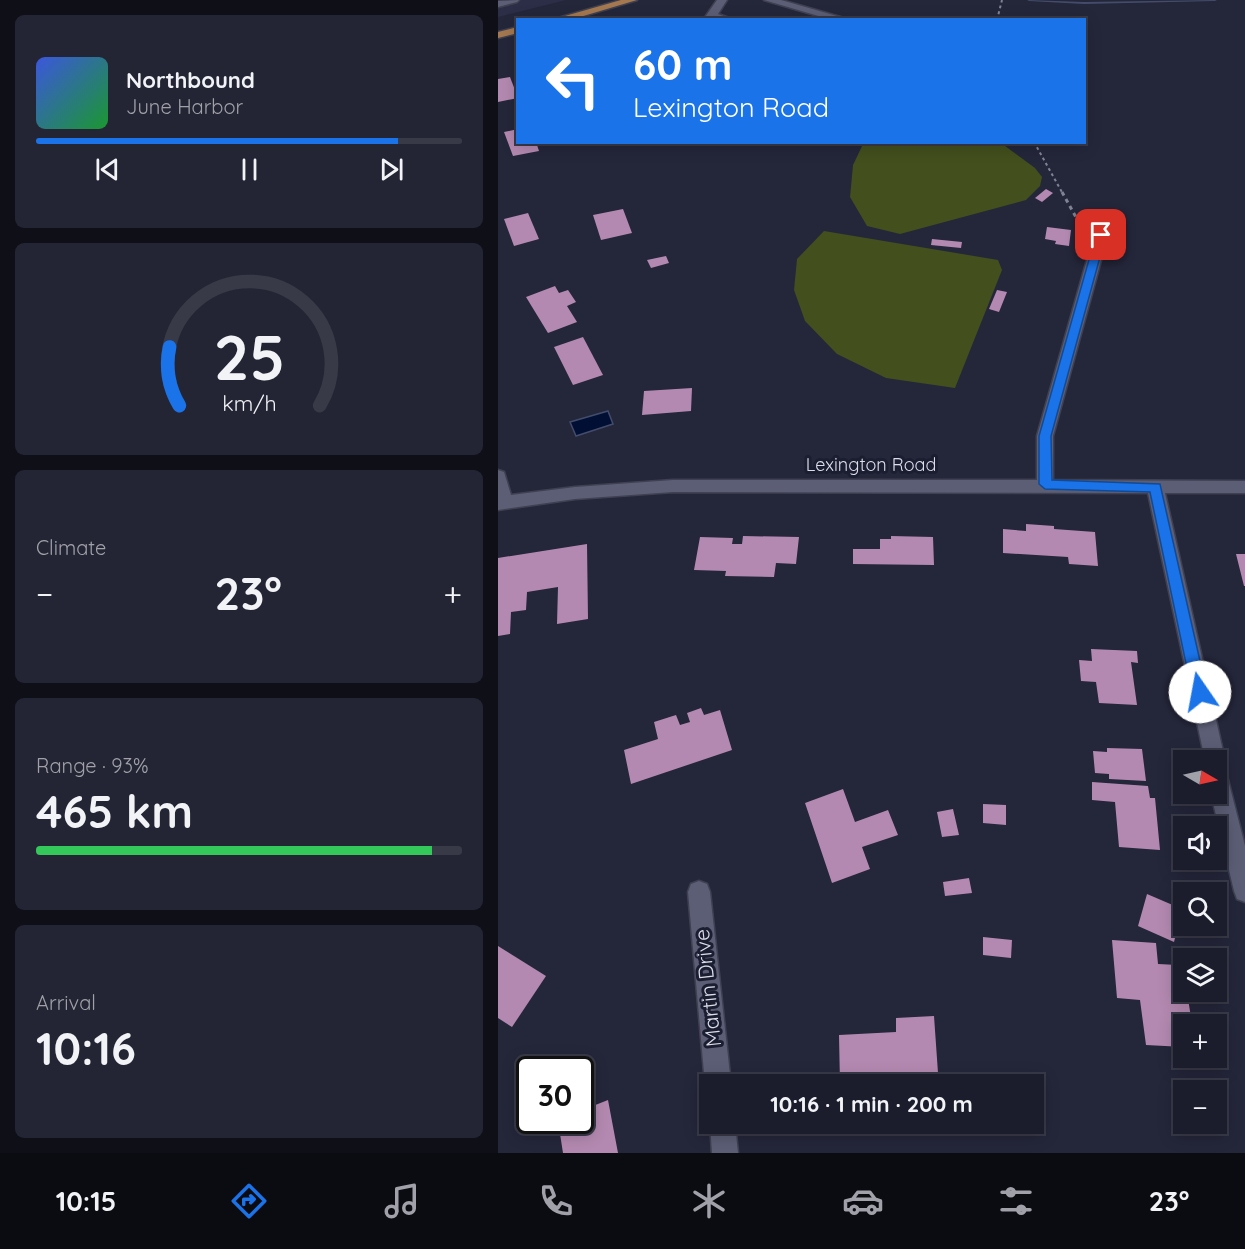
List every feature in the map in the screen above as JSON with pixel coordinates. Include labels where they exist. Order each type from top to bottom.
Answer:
[{"type":"main road","points":[[564,18],[632,0]]},
{"type":"main road","points":[[498,35],[516,30]]},
{"type":"street","points":[[498,4],[514,0]]},
{"type":"street","points":[[709,17],[722,0]]},
{"type":"street","points":[[769,0],[838,18]]},
{"type":"street","points":[[1045,484],[1045,436],[1101,235]]},
{"type":"street","points":[[498,476],[501,502]]},
{"type":"street","name":"Lexington Road","points":[[501,502],[575,493],[673,486],[1045,484],[1155,488],[1245,487]]},
{"type":"street","points":[[1155,488],[1213,750]]},
{"type":"street","points":[[1224,804],[1245,891]]},
{"type":"street","name":"Martin Drive","points":[[699,892],[717,1074]]},
{"type":"street","points":[[723,1134],[725,1153]]},
{"type":"path","points":[[998,18],[1002,0]]},
{"type":"path","points":[[1035,144],[1082,228],[1101,235]]},
{"type":"shaded area","points":[[498,0],[566,0],[498,17]]},
{"type":"shaded area","points":[[608,411],[613,424],[576,436],[570,422]]},
{"type":"green space","points":[[863,144],[1002,144],[1035,168],[1042,177],[1040,186],[1026,200],[900,234],[867,226],[850,197],[853,165]]},
{"type":"green space","points":[[824,231],[998,260],[1002,270],[955,388],[886,378],[837,354],[805,321],[794,290],[797,259]]},
{"type":"building","points":[[510,77],[516,98],[498,102],[498,79]]},
{"type":"building","points":[[516,129],[516,144],[537,144],[539,151],[513,156],[504,132]]},
{"type":"building","points":[[1046,189],[1053,193],[1042,202],[1035,198]]},
{"type":"building","points":[[623,209],[632,233],[601,240],[593,215]]},
{"type":"building","points":[[528,213],[539,239],[514,246],[504,219]]},
{"type":"building","points":[[1047,227],[1071,230],[1069,246],[1055,244],[1056,241],[1045,239]]},
{"type":"building","points":[[932,239],[962,242],[961,248],[931,245]]},
{"type":"building","points":[[666,256],[669,263],[651,268],[647,260]]},
{"type":"building","points":[[555,286],[559,293],[568,290],[576,302],[567,306],[577,322],[548,333],[526,297]]},
{"type":"building","points":[[997,290],[1007,292],[999,312],[989,309]]},
{"type":"building","points":[[583,337],[603,375],[573,385],[554,347]]},
{"type":"building","points":[[692,388],[691,411],[642,415],[644,391]]},
{"type":"building","points":[[1026,524],[1095,532],[1098,566],[1069,564],[1068,557],[1003,553],[1003,529],[1026,531]]},
{"type":"building","points":[[743,536],[799,537],[796,564],[776,563],[774,577],[725,576],[726,571],[694,570],[700,537],[733,538],[732,544],[742,544]]},
{"type":"building","points":[[891,536],[933,537],[934,565],[853,564],[853,549],[880,549],[880,539],[891,539]]},
{"type":"building","points":[[587,544],[588,619],[557,624],[558,587],[527,592],[526,610],[511,612],[510,634],[498,636],[498,558]]},
{"type":"building","points":[[1236,554],[1245,554],[1245,586],[1244,586]]},
{"type":"building","points":[[1091,649],[1137,651],[1138,663],[1131,662],[1137,705],[1099,703],[1096,682],[1081,681],[1079,660],[1092,661]]},
{"type":"building","points":[[701,708],[704,715],[720,710],[732,750],[631,784],[624,750],[658,739],[654,722],[676,715],[680,725],[690,722],[687,713]]},
{"type":"building","points":[[1107,748],[1142,749],[1146,781],[1109,779],[1109,774],[1095,773],[1093,751],[1107,752]]},
{"type":"building","points":[[1092,782],[1148,786],[1150,798],[1155,798],[1160,850],[1119,847],[1115,802],[1092,800]]},
{"type":"building","points":[[843,789],[855,822],[888,810],[898,835],[862,847],[870,869],[832,883],[805,803]]},
{"type":"building","points":[[983,804],[1006,805],[1006,825],[983,823]]},
{"type":"building","points":[[953,809],[959,835],[942,837],[937,812]]},
{"type":"building","points":[[969,878],[972,893],[945,896],[943,882]]},
{"type":"building","points":[[1147,894],[1173,905],[1174,942],[1138,926]]},
{"type":"building","points":[[983,937],[1012,940],[1011,958],[983,955]]},
{"type":"building","points":[[1112,940],[1156,943],[1158,964],[1173,965],[1173,1002],[1189,1002],[1190,1014],[1173,1014],[1173,1046],[1146,1045],[1140,1000],[1117,998]]},
{"type":"building","points":[[498,946],[546,976],[512,1027],[498,1018]]},
{"type":"building","points":[[934,1016],[938,1073],[840,1074],[839,1035],[896,1032],[896,1018]]},
{"type":"building","points":[[608,1100],[618,1153],[563,1153],[560,1134],[594,1134],[594,1106]]},
{"type":"waterway","points":[[1029,0],[1084,3],[1215,0]]},
{"type":"route","points":[[1101,235],[1045,436],[1045,484],[1155,488],[1200,692]]}]
